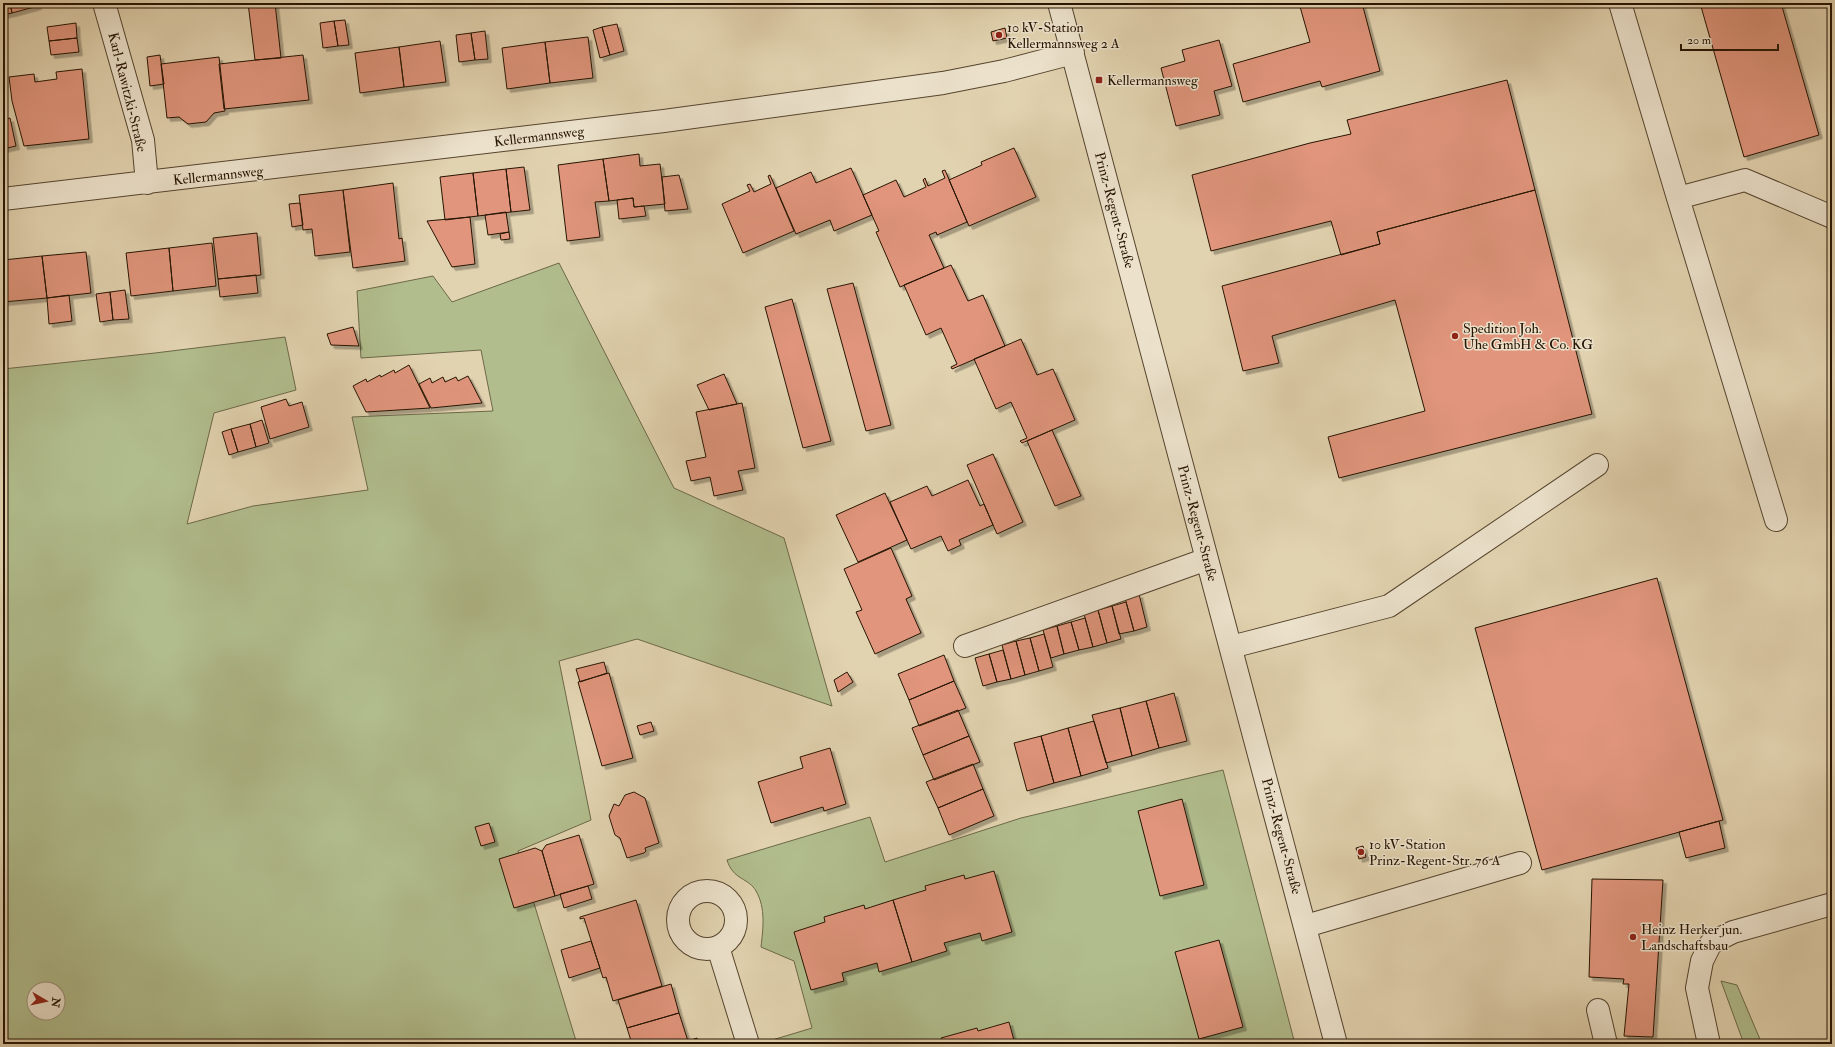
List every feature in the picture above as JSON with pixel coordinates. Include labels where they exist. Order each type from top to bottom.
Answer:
[{"type":"street","name":"Karl-Rawitzki-Straße","points":[[104,3],[143,140],[147,183]]},
{"type":"street","name":"Prinz-Regent-Straße","points":[[1059,3],[1306,926],[1336,1044]]},
{"type":"street","points":[[1620,3],[1776,520]]},
{"type":"street","name":"Kellermannsweg","points":[[3,200],[656,122],[935,84],[1004,71],[1073,53]]},
{"type":"street","points":[[1678,198],[1745,180],[1832,217]]},
{"type":"street","points":[[1231,647],[1389,606],[1597,465]]},
{"type":"street","points":[[965,646],[1207,559]]},
{"type":"street","points":[[1306,926],[1520,863]]},
{"type":"street","points":[[1709,1044],[1697,988],[1702,961],[1711,943],[1733,932],[1832,904]]},
{"type":"street","points":[[718,947],[748,1044]]},
{"type":"street","points":[[1598,1010],[1606,1044]]},
{"type":"green space","points":[[559,263],[674,488],[784,538],[832,706],[637,639],[559,661],[591,820],[518,851],[577,1044],[3,1044],[3,369],[155,353],[285,337],[296,390],[214,413],[187,524],[253,506],[368,490],[352,417],[493,411],[481,350],[361,358],[357,291],[433,276],[452,302]]},
{"type":"green space","points":[[1223,770],[1295,1044],[770,1044],[769,1041],[812,1028],[794,961],[761,947],[763,911],[759,898],[753,887],[733,871],[727,860],[870,817],[885,862],[1021,818]]},
{"type":"green space","points":[[1721,981],[1737,985],[1762,1044],[1744,1044]]},
{"type":"building","points":[[3,3],[10,3],[12,13],[3,15]]},
{"type":"building","points":[[10,3],[37,3],[38,6],[12,13]]},
{"type":"building","points":[[248,3],[275,3],[281,58],[255,60]]},
{"type":"building","points":[[1299,3],[1362,3],[1380,71],[1322,87],[1320,81],[1243,102],[1233,64],[1310,42]]},
{"type":"building","points":[[1700,3],[1781,3],[1819,135],[1744,157]]},
{"type":"building","points":[[345,20],[349,45],[338,46],[334,21]]},
{"type":"building","points":[[334,21],[338,46],[323,48],[320,23]]},
{"type":"building","points":[[76,23],[77,38],[49,41],[47,27]]},
{"type":"building","points":[[617,24],[624,51],[610,55],[602,27]]},
{"type":"building","points":[[602,27],[610,55],[600,58],[593,30]]},
{"type":"building","name":"10 kV-Station Kellermannsweg 2 A","points":[[1005,28],[1007,38],[993,41],[991,32]]},
{"type":"building","points":[[485,31],[488,59],[475,60],[471,33]]},
{"type":"building","points":[[471,33],[475,60],[459,62],[456,35]]},
{"type":"building","points":[[588,37],[593,78],[550,83],[545,42]]},
{"type":"building","points":[[77,38],[79,52],[51,55],[49,41]]},
{"type":"building","points":[[1219,40],[1232,86],[1214,91],[1220,115],[1176,126],[1161,68],[1185,61],[1182,50]]},
{"type":"building","points":[[440,41],[446,82],[404,87],[399,47]]},
{"type":"building","points":[[545,42],[550,83],[507,89],[502,48]]},
{"type":"building","points":[[399,47],[404,87],[360,93],[355,53]]},
{"type":"building","points":[[160,55],[164,84],[150,86],[147,57]]},
{"type":"building","points":[[303,55],[309,100],[224,109],[219,64]]},
{"type":"building","points":[[219,57],[225,111],[214,113],[206,122],[188,124],[179,117],[167,118],[161,64]]},
{"type":"building","points":[[82,69],[89,139],[24,146],[12,101],[9,77],[34,74],[35,82],[57,79],[56,72]]},
{"type":"building","points":[[1507,80],[1535,190],[1377,232],[1380,244],[1341,255],[1331,221],[1211,251],[1192,175],[1310,143],[1351,134],[1347,120]]},
{"type":"building","points":[[10,118],[16,146],[3,149],[3,120]]},
{"type":"building","points":[[1014,148],[1036,197],[969,226],[949,180],[982,165],[981,162]]},
{"type":"building","points":[[639,154],[640,166],[660,164],[665,204],[634,207],[633,198],[609,201],[603,159]]},
{"type":"building","points":[[603,159],[609,201],[595,202],[600,237],[567,241],[558,165]]},
{"type":"building","points":[[524,167],[530,210],[511,212],[506,169]]},
{"type":"building","points":[[851,168],[872,215],[834,231],[830,220],[796,234],[776,188],[811,172],[816,183]]},
{"type":"building","points":[[506,169],[511,212],[478,216],[473,173]]},
{"type":"building","points":[[945,170],[967,222],[937,235],[936,232],[929,235],[944,268],[900,287],[876,232],[879,231],[863,195],[896,180],[904,197],[926,187],[923,180],[925,178],[928,186],[945,178],[942,171]]},
{"type":"building","points":[[473,173],[478,216],[445,220],[440,177]]},
{"type":"building","points":[[679,175],[688,209],[665,211],[662,177]]},
{"type":"building","points":[[770,175],[794,231],[743,253],[722,204],[750,191],[747,185],[750,184],[754,192],[771,184],[768,176]]},
{"type":"building","points":[[393,183],[399,239],[402,238],[405,261],[353,268],[343,190]]},
{"type":"building","points":[[343,190],[350,252],[315,256],[312,229],[303,230],[299,195]]},
{"type":"building","points":[[1535,190],[1592,414],[1339,478],[1328,437],[1425,411],[1395,300],[1272,336],[1279,363],[1243,371],[1222,286],[1380,244],[1377,232]]},
{"type":"building","points":[[633,198],[634,207],[644,206],[646,216],[619,219],[617,200]]},
{"type":"building","points":[[300,203],[303,225],[292,227],[289,204]]},
{"type":"building","points":[[506,212],[509,232],[488,235],[485,215]]},
{"type":"building","points":[[470,217],[475,264],[452,267],[427,221]]},
{"type":"building","points":[[509,232],[510,239],[501,240],[500,234]]},
{"type":"building","points":[[257,233],[261,275],[218,279],[213,238]]},
{"type":"building","points":[[212,243],[216,286],[173,291],[169,248]]},
{"type":"building","points":[[169,248],[173,291],[131,296],[126,253]]},
{"type":"building","points":[[86,252],[91,293],[47,298],[42,256]]},
{"type":"building","points":[[42,256],[47,298],[3,302],[3,260]]},
{"type":"building","points":[[951,265],[968,301],[983,295],[1005,346],[952,369],[951,367],[957,364],[941,328],[926,335],[904,285]]},
{"type":"building","points":[[256,275],[258,293],[220,297],[218,279]]},
{"type":"building","points":[[853,283],[891,425],[866,431],[827,289]]},
{"type":"building","points":[[125,290],[129,319],[113,320],[110,292]]},
{"type":"building","points":[[110,292],[113,320],[100,322],[96,294]]},
{"type":"building","points":[[69,295],[72,321],[49,324],[47,298]]},
{"type":"building","points":[[792,299],[831,441],[803,448],[765,307]]},
{"type":"building","points":[[353,327],[359,346],[331,345],[327,334]]},
{"type":"building","points":[[1021,339],[1037,375],[1053,369],[1075,420],[1022,443],[1020,441],[1027,438],[1011,402],[996,409],[974,359]]},
{"type":"building","points":[[409,365],[430,408],[366,412],[353,386],[366,379],[367,382],[380,375],[381,377],[394,370],[395,373]]},
{"type":"building","points":[[724,374],[737,404],[709,410],[697,385]]},
{"type":"building","points":[[468,376],[482,403],[431,408],[419,384],[430,378],[432,383],[443,377],[445,382],[456,377],[458,381]]},
{"type":"building","points":[[286,399],[289,406],[302,402],[309,427],[270,439],[261,407]]},
{"type":"building","points":[[742,403],[755,468],[738,471],[743,490],[714,496],[710,477],[691,481],[686,461],[706,457],[696,412]]},
{"type":"building","points":[[262,420],[269,443],[256,447],[250,424]]},
{"type":"building","points":[[250,424],[256,447],[238,452],[231,429]]},
{"type":"building","points":[[231,429],[238,452],[229,455],[222,432]]},
{"type":"building","points":[[1052,430],[1081,496],[1055,506],[1027,441]]},
{"type":"building","points":[[993,454],[1023,522],[997,534],[967,465]]},
{"type":"building","points":[[968,480],[980,506],[984,504],[993,525],[959,540],[961,545],[948,551],[941,536],[911,549],[890,502],[927,486],[932,496]]},
{"type":"building","points":[[885,493],[907,540],[858,562],[836,515]]},
{"type":"building","points":[[891,548],[912,596],[906,599],[921,633],[875,654],[856,612],[862,610],[844,569]]},
{"type":"building","points":[[1657,578],[1723,820],[1542,870],[1475,628]]},
{"type":"building","points":[[1139,594],[1147,627],[1134,631],[1125,598]]},
{"type":"building","points":[[1126,602],[1134,631],[1119,634],[1112,606]]},
{"type":"building","points":[[1112,606],[1121,639],[1107,643],[1098,610]]},
{"type":"building","points":[[1098,610],[1107,643],[1093,647],[1084,614]]},
{"type":"building","points":[[1085,618],[1093,647],[1079,650],[1071,622]]},
{"type":"building","points":[[1071,622],[1079,650],[1064,654],[1057,626]]},
{"type":"building","points":[[1057,626],[1064,654],[1051,658],[1043,630]]},
{"type":"building","points":[[1044,634],[1053,667],[1039,671],[1030,638]]},
{"type":"building","points":[[1030,638],[1039,671],[1025,675],[1016,641]]},
{"type":"building","points":[[1016,641],[1025,675],[1011,679],[1002,645]]},
{"type":"building","points":[[1003,650],[1011,679],[997,682],[989,654]]},
{"type":"building","points":[[989,654],[997,682],[983,686],[975,658]]},
{"type":"building","points":[[944,655],[954,681],[909,700],[898,674]]},
{"type":"building","points":[[604,662],[607,673],[580,682],[576,669]]},
{"type":"building","points":[[847,672],[853,682],[838,692],[834,680]]},
{"type":"building","points":[[609,673],[633,758],[602,766],[578,682]]},
{"type":"building","points":[[954,681],[966,708],[919,726],[909,700]]},
{"type":"building","points":[[1174,693],[1187,741],[1159,748],[1146,701]]},
{"type":"building","points":[[1146,701],[1159,748],[1132,756],[1120,708]]},
{"type":"building","points":[[1120,708],[1132,756],[1106,763],[1092,715]]},
{"type":"building","points":[[958,710],[969,736],[923,755],[912,728]]},
{"type":"building","points":[[1094,721],[1108,768],[1081,776],[1068,728]]},
{"type":"building","points":[[651,722],[654,731],[640,735],[637,726]]},
{"type":"building","points":[[1068,728],[1081,776],[1054,783],[1041,736]]},
{"type":"building","points":[[969,736],[980,762],[934,780],[923,755]]},
{"type":"building","points":[[1041,736],[1054,783],[1027,791],[1014,743]]},
{"type":"building","points":[[830,748],[846,804],[824,811],[823,807],[771,823],[758,782],[803,768],[800,757]]},
{"type":"building","points":[[973,764],[983,789],[938,808],[926,782]]},
{"type":"building","points":[[983,789],[994,816],[949,835],[938,808]]},
{"type":"building","points":[[634,792],[645,798],[659,843],[645,848],[646,851],[644,853],[627,858],[620,838],[615,835],[609,816],[614,804],[619,806],[625,795]]},
{"type":"building","points":[[1182,799],[1204,885],[1160,896],[1138,811]]},
{"type":"building","points":[[1719,821],[1725,848],[1686,858],[1679,832]]},
{"type":"building","points":[[489,823],[495,842],[481,846],[475,827]]},
{"type":"building","points":[[579,835],[594,884],[555,896],[542,851],[546,845]]},
{"type":"building","name":"10 kV-Station Prinz-Regent-Str. 76 A","points":[[1363,846],[1366,857],[1359,859],[1356,848]]},
{"type":"building","points":[[535,848],[542,851],[555,896],[514,908],[499,859]]},
{"type":"building","points":[[994,871],[1012,932],[982,941],[980,933],[944,943],[947,951],[912,962],[893,900],[926,890],[925,886],[964,875],[965,879]]},
{"type":"building","points":[[1592,879],[1663,880],[1653,1037],[1624,1036],[1629,984],[1623,984],[1624,979],[1589,977]]},
{"type":"building","points":[[588,886],[592,899],[564,908],[560,894]]},
{"type":"building","points":[[636,900],[662,986],[613,1001],[606,977],[603,978],[584,918],[580,919],[580,917]]},
{"type":"building","points":[[893,900],[912,962],[879,972],[877,963],[842,973],[844,981],[811,990],[794,932],[825,922],[824,917],[864,905],[865,909]]},
{"type":"building","points":[[1219,940],[1243,1027],[1199,1039],[1175,952]]},
{"type":"building","points":[[591,941],[600,968],[569,978],[561,950]]},
{"type":"building","points":[[671,984],[679,1013],[627,1028],[618,1000]]},
{"type":"building","points":[[679,1013],[688,1041],[678,1044],[632,1044],[627,1028]]},
{"type":"building","points":[[1009,1022],[1015,1044],[938,1044],[943,1043],[941,1038],[977,1028],[978,1031]]},
{"type":"building","points":[[697,1038],[699,1044],[678,1044],[688,1041]]},
{"type":"place","name":"10 kV-Station Kellermannsweg 2 A","points":[[999,35]]},
{"type":"place","name":"Kellermannsweg","points":[[1099,80]]},
{"type":"place","name":"Spedition Joh. Uhe GmbH & Co. KG","points":[[1455,336]]},
{"type":"place","name":"10 kV-Station Prinz-Regent-Str. 76 A","points":[[1361,852]]},
{"type":"place","name":"Heinz Herker jun. Landschaftsbau","points":[[1633,937]]}]
